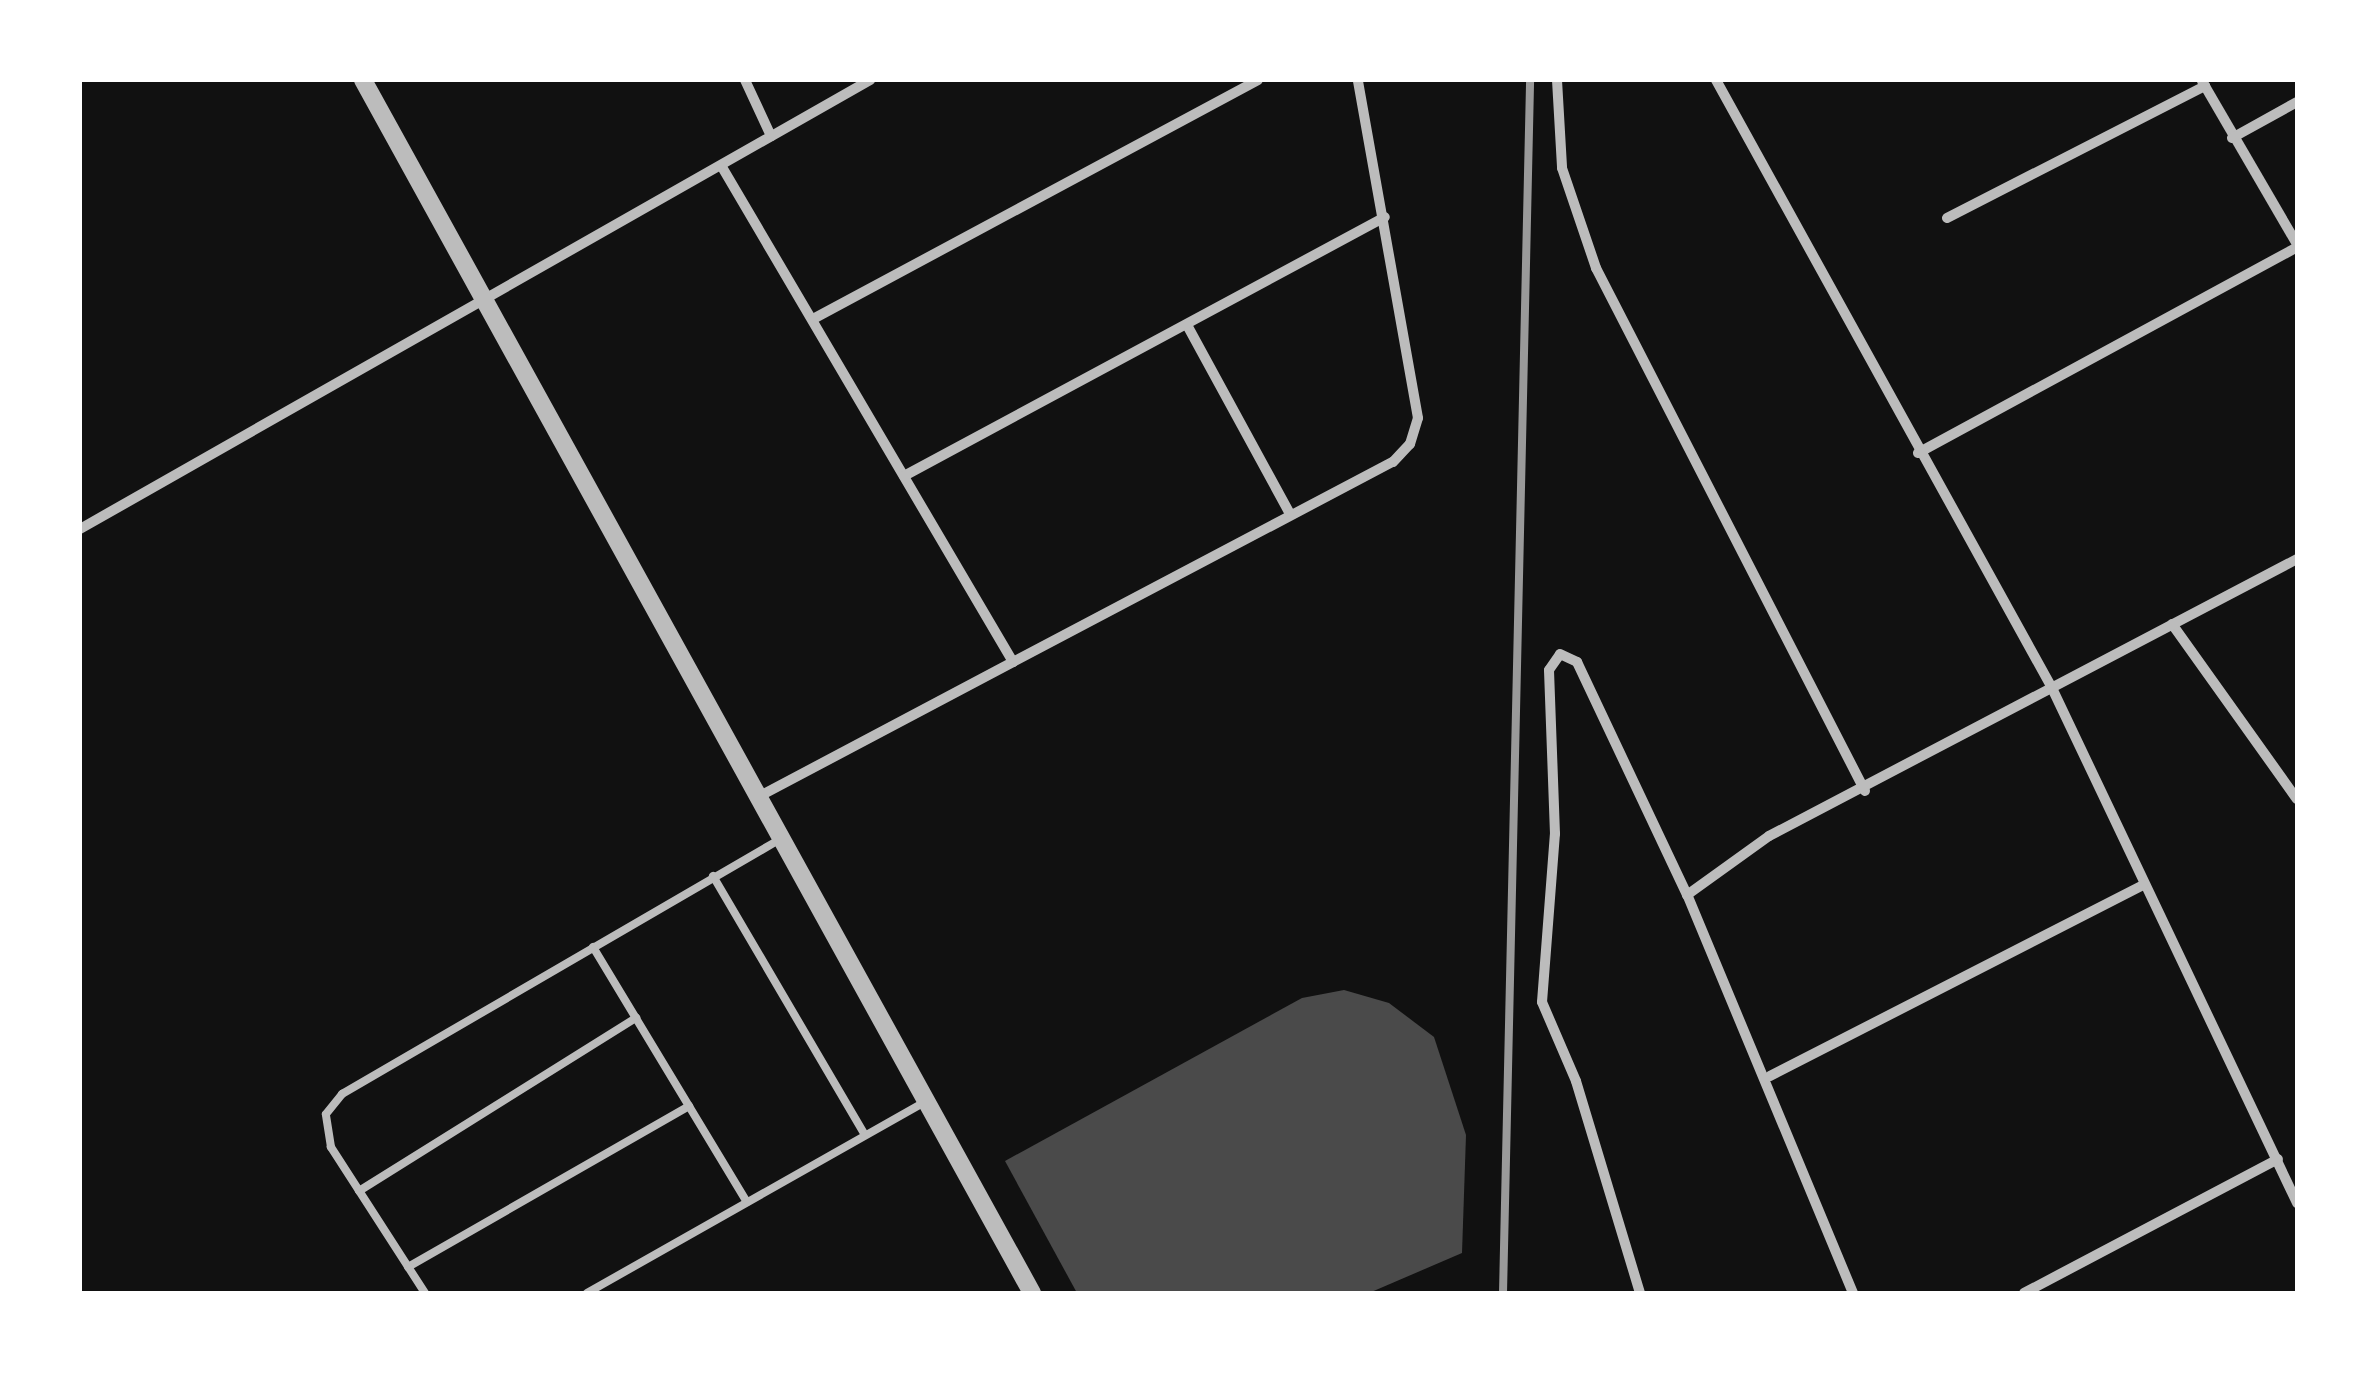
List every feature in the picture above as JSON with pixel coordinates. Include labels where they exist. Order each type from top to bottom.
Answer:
[{"type":"street","points":[[363,80],[486,299],[777,841],[1032,1293]]},
{"type":"street","points":[[744,80],[771,136]]},
{"type":"street","points":[[80,528],[870,80]]},
{"type":"street","points":[[813,320],[1258,80]]},
{"type":"street","points":[[754,799],[1290,512],[1393,462],[1418,418],[1358,80]]},
{"type":"street","points":[[1557,80],[1562,168],[1596,268],[1865,791]]},
{"type":"street","points":[[1716,80],[1918,453],[2051,686],[2297,1203]]},
{"type":"street","points":[[1918,453],[2297,245],[2203,83],[1947,218]]},
{"type":"street","points":[[2232,138],[2297,102]]},
{"type":"street","points":[[722,167],[1014,662]]},
{"type":"street","points":[[904,476],[1385,217]]},
{"type":"street","points":[[1187,324],[1290,512]]},
{"type":"street","points":[[1687,894],[1769,836],[1865,791],[2051,686],[2297,559]]},
{"type":"street","points":[[2172,624],[2297,799]]},
{"type":"street","points":[[1640,1293],[1576,1081],[1542,1002],[1554,834],[1549,670],[1560,654],[1577,662],[1687,894],[1770,1076],[1852,1293]]},
{"type":"street","points":[[1770,1076],[2143,885]]},
{"type":"street","points":[[2024,1293],[2278,1159]]},
{"type":"lane","points":[[426,1293],[330,1147],[326,1114],[342,1094],[777,841]]},
{"type":"lane","points":[[714,876],[865,1136]]},
{"type":"lane","points":[[593,947],[748,1202]]},
{"type":"lane","points":[[360,1192],[636,1018]]},
{"type":"lane","points":[[587,1293],[924,1102]]},
{"type":"lane","points":[[408,1267],[689,1106]]},
{"type":"building","points":[[1344,990],[1389,1003],[1434,1037],[1466,1135],[1462,1253],[1369,1293],[1077,1293],[1005,1161],[1302,998]]},
{"type":"railway","points":[[1503,1293],[1530,80]]}]
